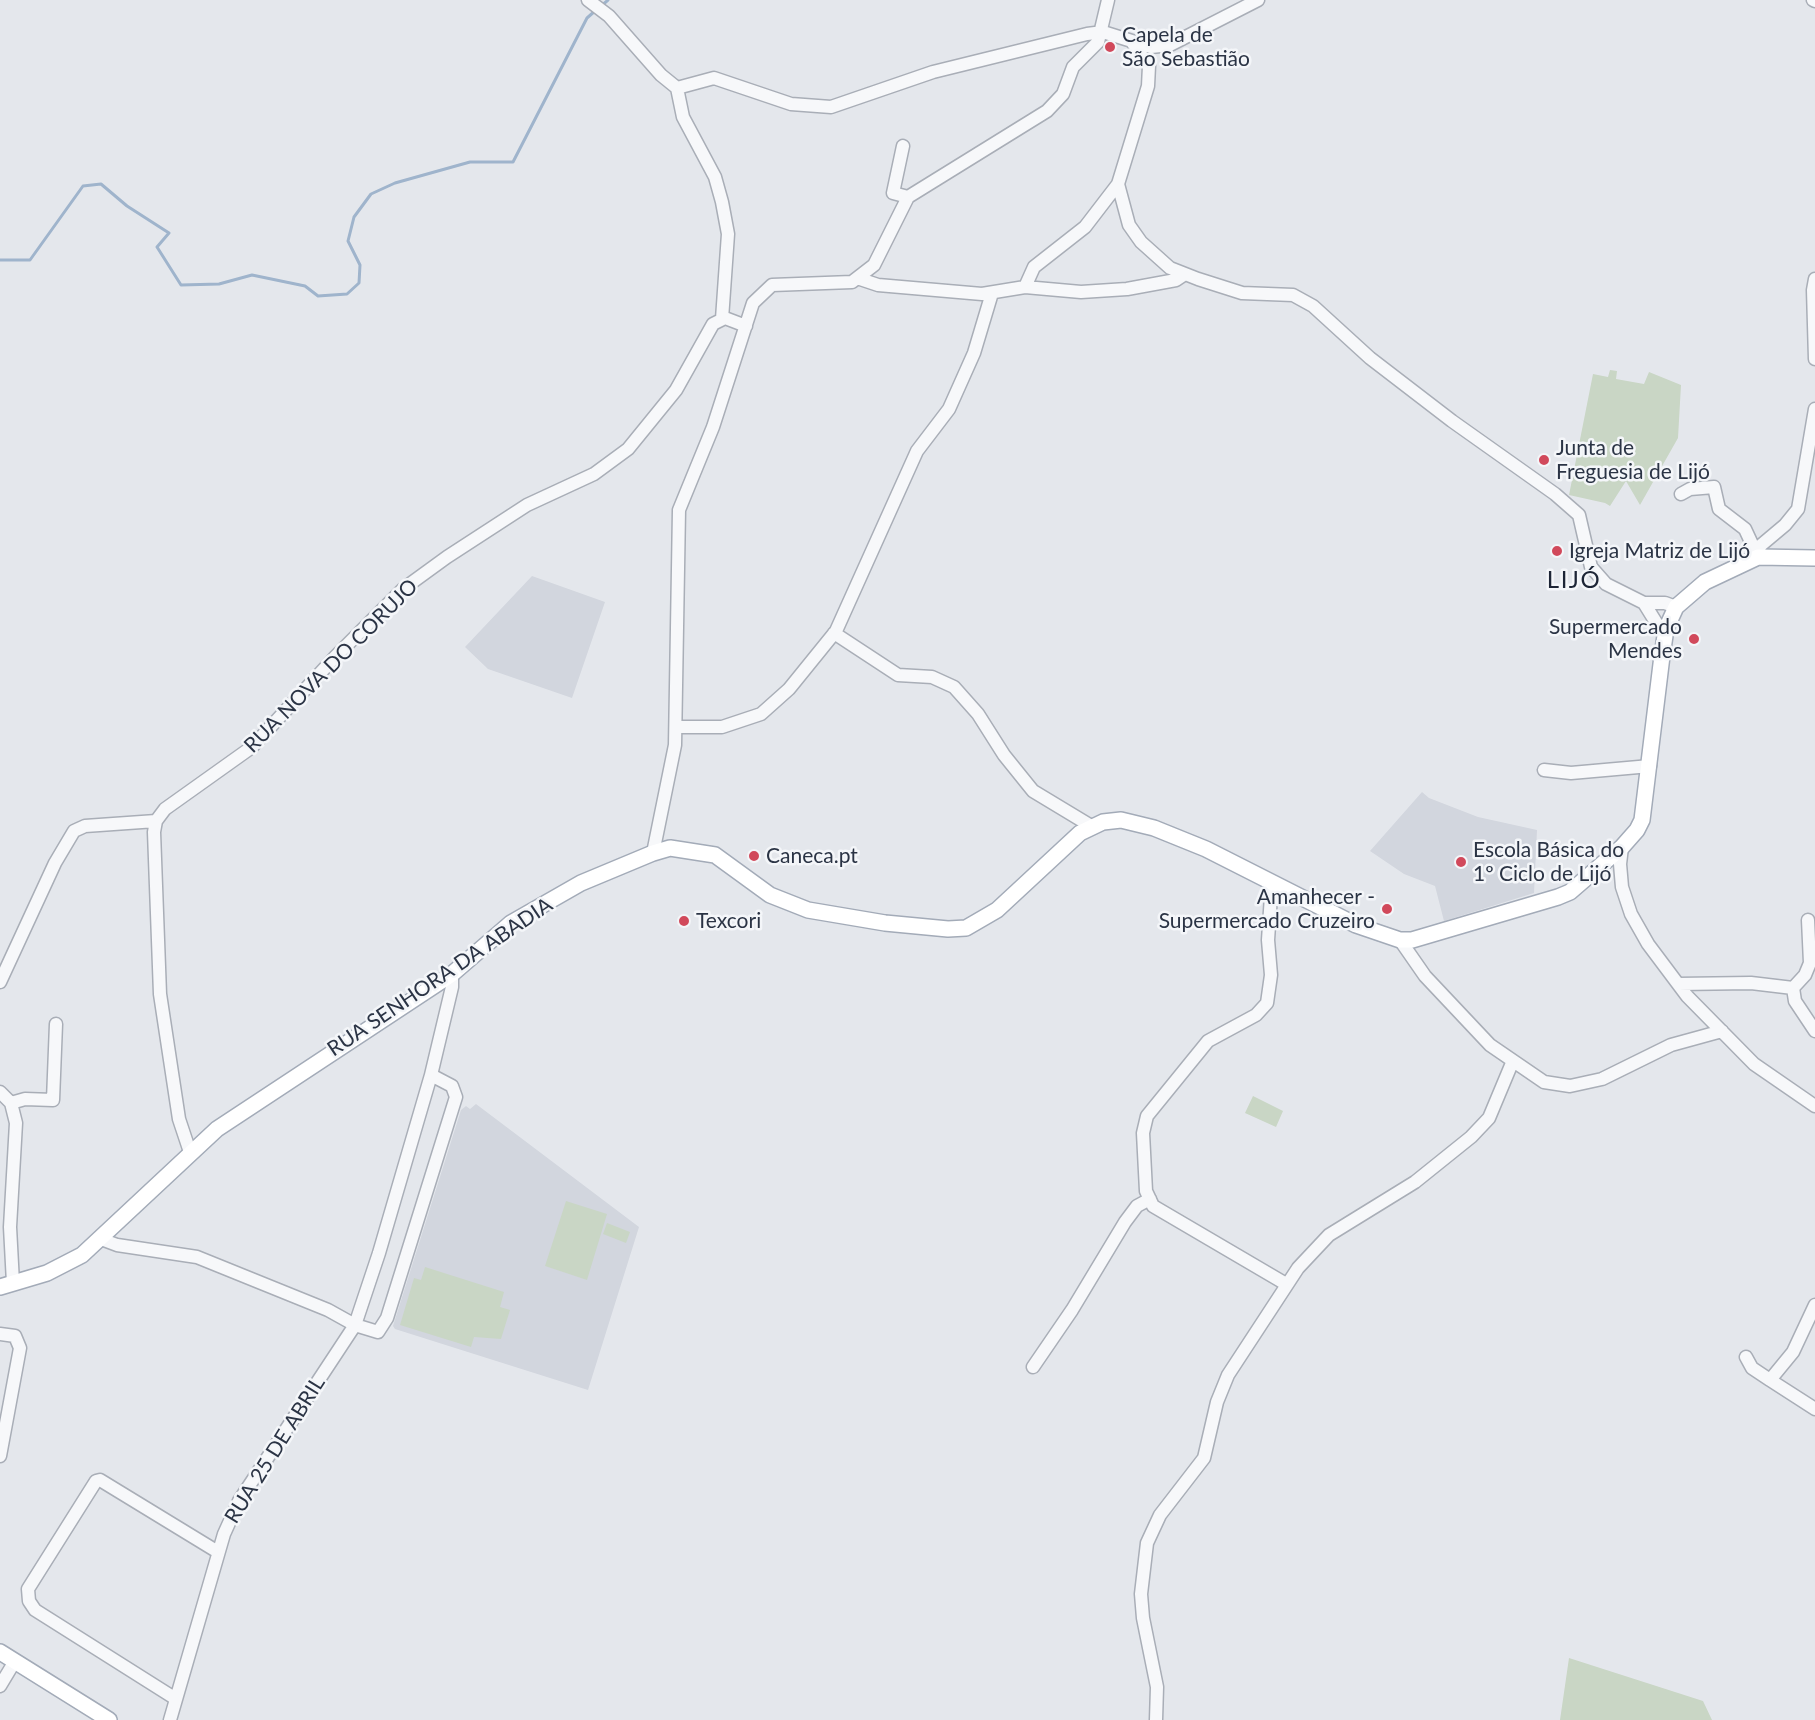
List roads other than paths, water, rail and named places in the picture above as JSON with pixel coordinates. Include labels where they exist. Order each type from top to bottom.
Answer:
[{"type":"main road","points":[[1676,607],[1705,582],[1758,557],[1815,558]]},
{"type":"main road","name":"RUA SENHORA DA ABADIA","points":[[7,1285],[69,1263],[101,1239],[190,1152],[217,1129],[280,1084],[452,974],[511,923],[581,883],[653,852],[670,848],[715,855],[770,895],[808,910],[885,923],[948,929],[966,928],[997,910],[1070,842],[1091,826],[1121,820],[1154,828],[1206,849],[1356,926],[1400,940],[1412,940],[1558,897],[1570,892],[1631,839],[1642,820],[1666,629],[1676,607]]},
{"type":"main road","points":[[0,1652],[109,1720]]},
{"type":"street","points":[[653,852],[674,763],[679,510],[713,427],[753,303],[772,285],[852,282],[874,265],[908,197],[1047,111],[1063,94],[1073,67],[1098,42],[1103,32],[1108,0]]},
{"type":"street","points":[[1025,287],[1034,267],[1085,227],[1118,184],[1148,86],[1149,66],[1159,53],[1170,45],[1258,0]]},
{"type":"street","points":[[589,1],[609,16],[661,75],[677,88],[683,117],[715,177],[724,213],[728,234],[722,319],[746,326]]},
{"type":"street","points":[[677,88],[714,78],[791,104],[831,107],[933,72],[1103,32],[1151,47],[1170,45]]},
{"type":"street","points":[[1132,42],[1149,66]]},
{"type":"street","points":[[903,146],[893,193],[908,197]]},
{"type":"street","points":[[1118,184],[1129,225],[1141,242],[1170,268],[1242,293],[1293,295],[1313,306],[1370,358],[1579,515],[1592,567],[1606,584],[1644,603],[1665,603],[1676,607]]},
{"type":"street","points":[[857,278],[868,283],[921,290],[992,293],[1025,287],[1092,291],[1176,280],[1185,274]]},
{"type":"street","points":[[1815,279],[1813,290],[1815,359]]},
{"type":"street","points":[[676,728],[722,727],[761,714],[789,689],[834,633],[916,451],[949,409],[974,353],[992,293]]},
{"type":"street","name":"RUA NOVA DO CORUJO","points":[[156,821],[165,809],[252,747],[335,657],[403,589],[447,557],[527,505],[594,474],[627,449],[676,390],[713,324],[722,319]]},
{"type":"street","points":[[1758,557],[1760,546],[1785,525],[1798,509],[1815,409]]},
{"type":"street","points":[[1681,494],[1690,489],[1714,487],[1719,509],[1745,529],[1758,557]]},
{"type":"street","points":[[1644,603],[1657,624],[1666,629]]},
{"type":"street","points":[[834,633],[898,675],[932,677],[954,687],[978,714],[1004,755],[1033,791],[1091,826]]},
{"type":"street","points":[[1544,771],[1571,773],[1650,766]]},
{"type":"street","points":[[0,982],[56,863],[74,831],[85,826],[156,821],[160,994],[179,1119],[190,1152]]},
{"type":"street","points":[[1622,847],[1620,864],[1622,887],[1631,914],[1648,944],[1678,984],[1755,1064],[1815,1106]]},
{"type":"street","points":[[1275,884],[1270,896],[1268,940],[1271,975],[1267,1003],[1256,1015],[1208,1041],[1146,1116],[1143,1133],[1146,1191],[1153,1206],[1286,1284]]},
{"type":"street","points":[[1793,988],[1805,975],[1810,963],[1808,920]]},
{"type":"street","points":[[1400,940],[1425,976],[1490,1045],[1512,1063],[1544,1082],[1570,1086],[1602,1079],[1671,1045],[1722,1031]]},
{"type":"street","name":"RUA 25 DE ABRIL","points":[[170,1720],[218,1552],[239,1501],[355,1325],[380,1253],[431,1075],[452,987],[452,974]]},
{"type":"street","points":[[1678,984],[1751,983],[1793,988]]},
{"type":"street","points":[[1793,988],[1795,1001],[1815,1031]]},
{"type":"street","points":[[11,1103],[25,1099],[52,1100],[56,1024]]},
{"type":"street","points":[[1156,1720],[1157,1687],[1143,1618],[1141,1594],[1147,1543],[1160,1515],[1204,1458],[1217,1402],[1228,1375],[1263,1326],[1286,1284],[1329,1235],[1415,1182],[1471,1137],[1489,1118],[1512,1063]]},
{"type":"street","points":[[101,1239],[117,1245],[197,1257],[328,1310],[355,1325],[378,1332],[387,1318],[456,1097],[452,1086],[431,1075]]},
{"type":"street","points":[[0,1092],[11,1103],[16,1123],[7,1285]]},
{"type":"street","points":[[1033,1367],[1072,1310],[1125,1222],[1137,1206],[1150,1199]]},
{"type":"street","points":[[1770,1380],[1793,1352],[1815,1305]]},
{"type":"street","points":[[0,1334],[15,1336],[20,1348],[0,1456]]},
{"type":"street","points":[[1746,1357],[1752,1368],[1815,1409]]},
{"type":"street","points":[[0,1381],[11,1390]]},
{"type":"street","points":[[176,1699],[35,1610],[29,1602],[28,1589],[96,1481],[100,1480],[218,1552]]},
{"type":"street","points":[[0,1686],[15,1661]]},
{"type":"waterway","points":[[600,7],[608,0]]},
{"type":"waterway","points":[[0,260],[30,260],[83,186],[101,184],[127,206],[169,233],[157,247],[181,285],[219,284],[252,275],[305,286],[318,296],[347,294],[359,283],[360,265],[348,241],[354,217],[371,194],[395,183],[470,162],[513,162],[587,18],[595,11]]},
{"type":"place","name":"Capela de São Sebastião","points":[[1110,47]]},
{"type":"place","name":"Junta de Freguesia de Lijó","points":[[1544,460]]},
{"type":"place","name":"Igreja Matriz de Lijó","points":[[1557,551]]},
{"type":"place","name":"Supermercado Mendes","points":[[1694,639]]},
{"type":"place","name":"Caneca.pt","points":[[754,856]]},
{"type":"place","name":"Escola Básica do 1º Ciclo de Lijó","points":[[1461,862]]},
{"type":"place","name":"Amanhecer - Supermercado Cruzeiro","points":[[1387,909]]},
{"type":"place","name":"Texcori","points":[[684,921]]},
{"type":"district","name":"LIJÓ","points":[[1574,580]]}]
